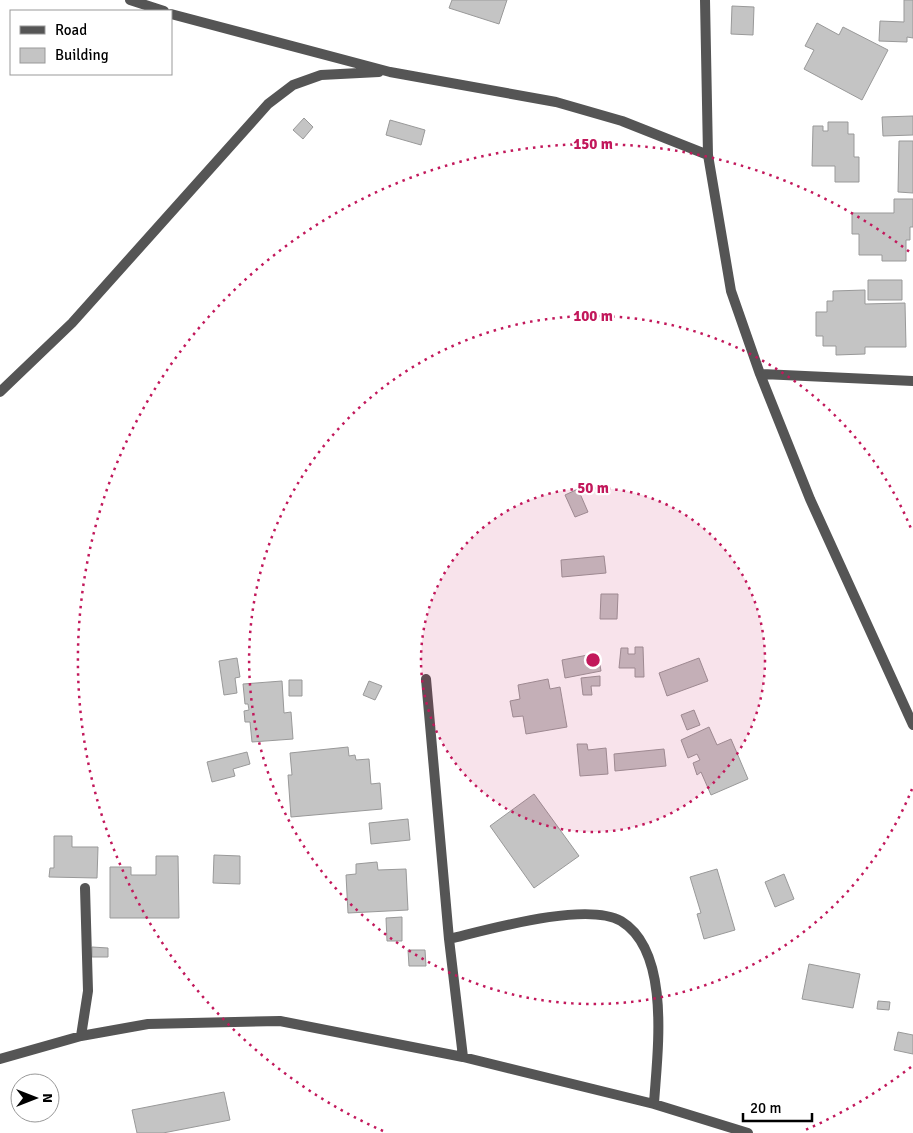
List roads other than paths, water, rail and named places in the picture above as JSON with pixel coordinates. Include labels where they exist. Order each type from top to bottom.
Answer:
[{"type":"street","points":[[130,0],[161,10]]},
{"type":"street","points":[[705,0],[708,154],[731,291],[760,374],[810,499],[913,725]]},
{"type":"street","points":[[172,14],[390,72],[556,102],[622,121],[708,154]]},
{"type":"street","points":[[0,392],[72,323],[268,104],[293,85],[321,75],[390,72]]},
{"type":"street","points":[[760,374],[913,381]]},
{"type":"street","points":[[426,679],[449,939],[463,1057]]},
{"type":"street","points":[[81,1036],[88,991],[85,888]]},
{"type":"street","points":[[449,939],[540,919],[601,916],[620,921],[635,935],[650,957],[656,986],[658,1042],[654,1104]]},
{"type":"street","points":[[0,1059],[81,1036],[148,1024],[280,1021],[463,1057],[654,1104],[748,1133]]}]
